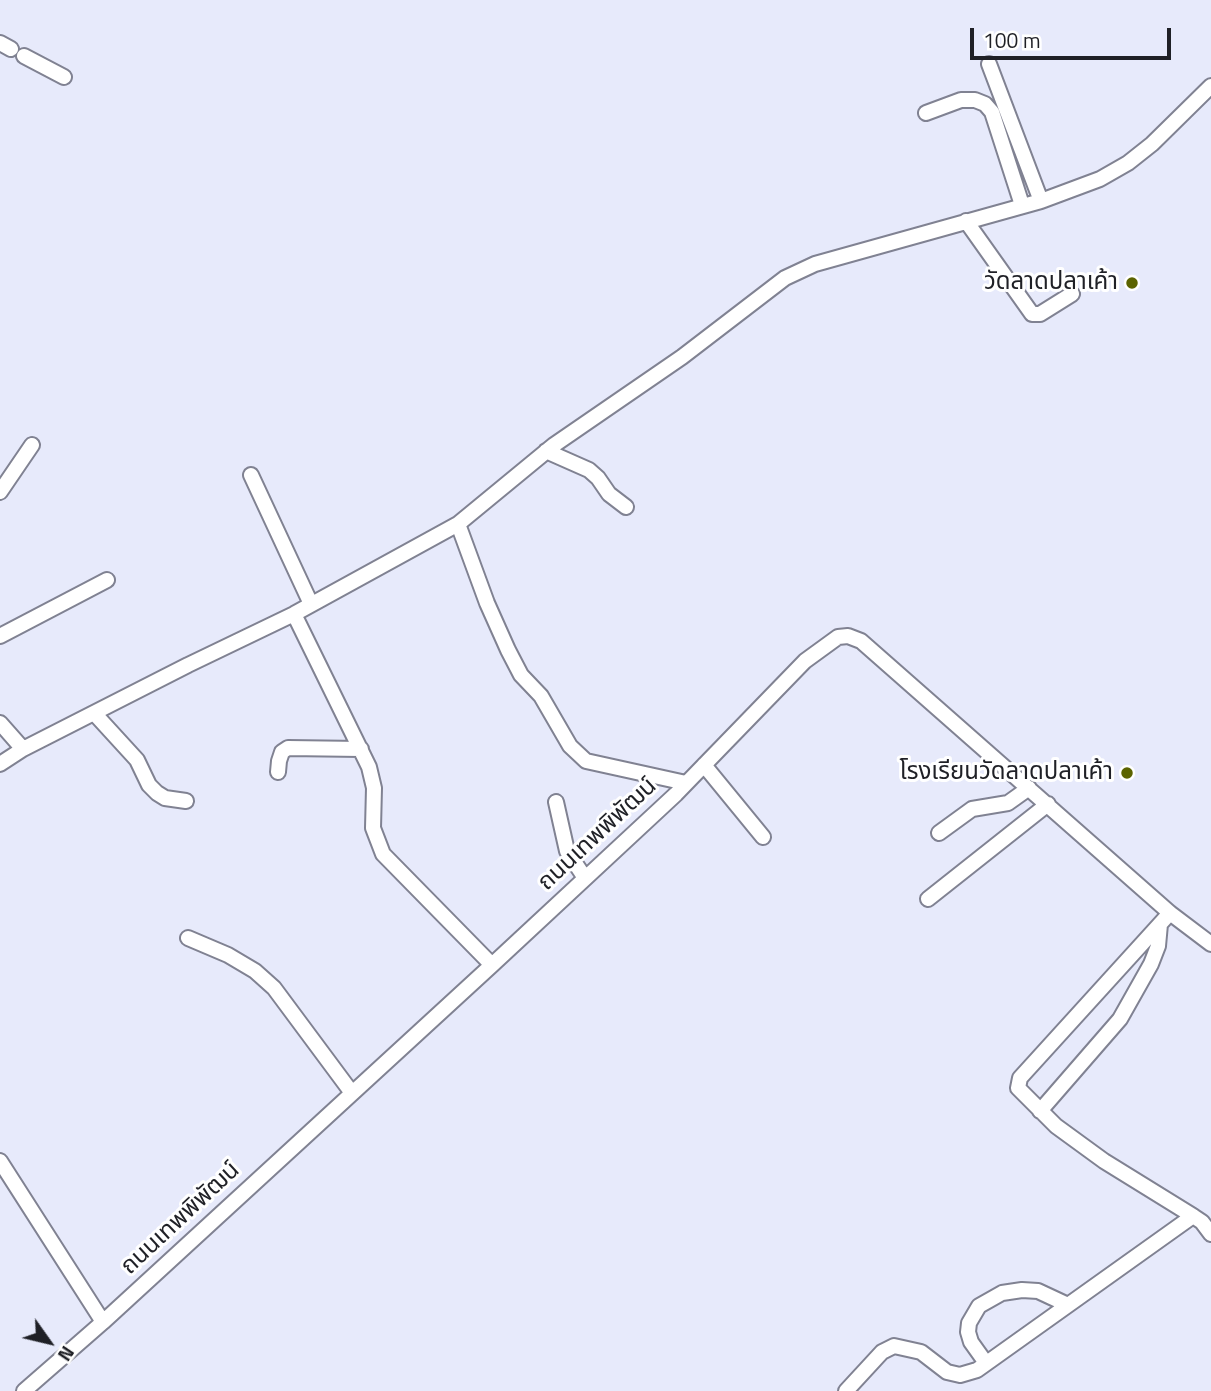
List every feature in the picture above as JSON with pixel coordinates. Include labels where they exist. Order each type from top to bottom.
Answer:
[{"type":"street","points":[[12,49],[64,77]]},
{"type":"street","points":[[989,64],[1041,201]]},
{"type":"street","points":[[0,764],[23,749],[294,614],[458,524],[546,452],[682,357],[785,278],[815,264],[1041,201],[1100,180],[1152,144],[1211,86]]},
{"type":"street","points":[[926,113],[961,100],[975,100],[985,104],[992,112],[1022,205]]},
{"type":"street","points":[[966,221],[1032,314],[1040,314],[1072,294]]},
{"type":"street","points":[[0,492],[32,445]]},
{"type":"street","points":[[546,452],[589,470],[608,494],[626,507]]},
{"type":"street","points":[[250,475],[311,604]]},
{"type":"street","points":[[458,524],[486,603],[508,650],[521,675],[541,696],[570,746],[586,761],[686,783]]},
{"type":"street","points":[[0,636],[107,580]]},
{"type":"street","points":[[294,614],[369,767],[374,788],[373,828],[383,854],[492,965]]},
{"type":"street","name":"ถนนเทพพิพัฒน์","points":[[29,1389],[585,878],[686,783],[805,661],[838,637],[848,636],[861,642],[1048,804],[1165,918],[1211,944]]},
{"type":"street","points":[[94,713],[137,760],[156,793],[165,798],[186,801]]},
{"type":"street","points":[[0,723],[23,749]]},
{"type":"street","points":[[278,772],[282,752],[288,748],[361,749]]},
{"type":"street","points":[[704,765],[763,837]]},
{"type":"street","points":[[939,833],[972,809],[1008,803],[1029,788]]},
{"type":"street","points":[[556,802],[567,851],[585,878]]},
{"type":"street","points":[[928,899],[1048,804]]},
{"type":"street","points":[[1040,1111],[1120,1019],[1151,964],[1165,918]]},
{"type":"street","points":[[1165,918],[1020,1078],[1018,1088],[1056,1126],[1104,1161],[1202,1222],[1211,1234]]},
{"type":"street","points":[[188,938],[228,955],[255,971],[274,988],[352,1093]]},
{"type":"street","points":[[0,1161],[103,1322]]},
{"type":"street","points":[[846,1391],[882,1352],[894,1346],[920,1352],[947,1372],[960,1375],[978,1370],[1193,1216]]},
{"type":"street","points":[[986,1363],[971,1342],[968,1332],[969,1323],[979,1306],[1002,1293],[1022,1290],[1038,1291],[1068,1305]]},
{"type":"place","name":"วัดลาดปลาเค้า","points":[[1132,283]]},
{"type":"place","name":"โรงเรียนวัดลาดปลาเค้า","points":[[1127,773]]}]
